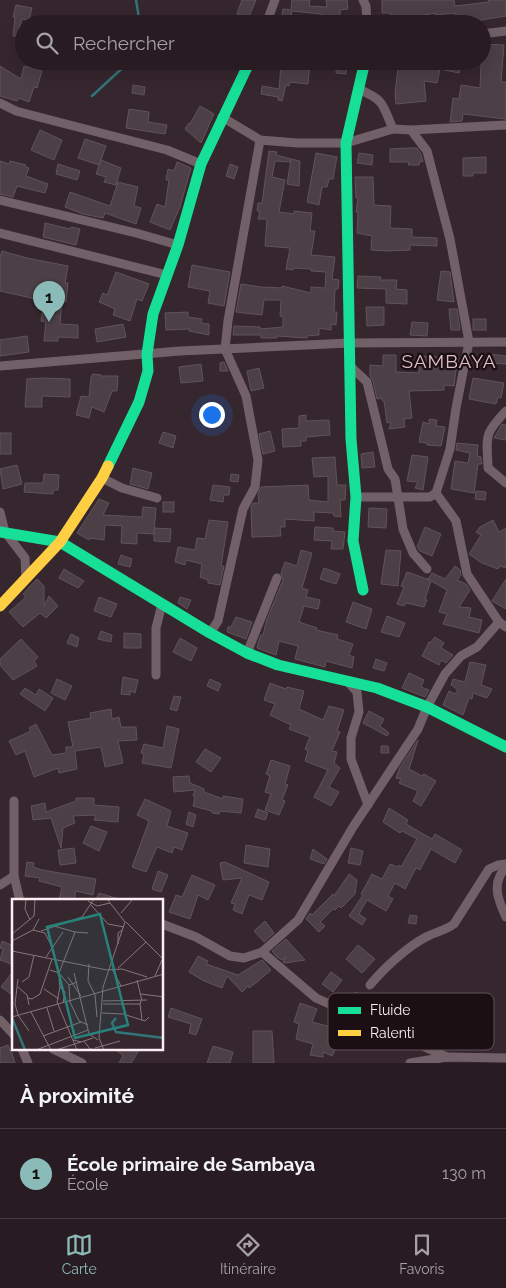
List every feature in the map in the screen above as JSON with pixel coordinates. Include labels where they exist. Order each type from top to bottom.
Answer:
[{"type":"street","points":[[269,15],[275,0]]},
{"type":"street","points":[[363,0],[366,6],[366,15]]},
{"type":"street","points":[[491,33],[506,32]]},
{"type":"street","points":[[0,606],[60,542],[102,478],[139,402],[148,371],[147,354],[153,314],[178,245],[201,164],[246,70]]},
{"type":"street","points":[[362,70],[346,143],[350,439],[356,497],[354,541],[363,590]]},
{"type":"street","points":[[358,89],[376,96],[380,100],[393,130]]},
{"type":"street","points":[[0,103],[32,116],[167,150],[201,164]]},
{"type":"street","points":[[222,117],[260,140],[296,143],[346,143],[393,130],[506,126]]},
{"type":"street","points":[[356,497],[430,497],[436,493],[450,449],[469,342],[450,239],[427,151],[411,130]]},
{"type":"street","points":[[210,632],[218,621],[243,509],[255,487],[258,460],[246,396],[225,349],[228,321],[260,140]]},
{"type":"street","points":[[0,200],[178,245]]},
{"type":"street","points":[[0,233],[167,275]]},
{"type":"street","points":[[0,366],[147,354],[349,343],[506,342]]},
{"type":"street","points":[[349,365],[367,382],[388,469],[395,478],[402,529],[413,553],[427,568]]},
{"type":"street","points":[[506,411],[492,424],[486,436],[488,468],[506,483]]},
{"type":"street","points":[[102,478],[122,488],[157,498]]},
{"type":"street","points":[[164,925],[196,937],[230,956],[244,958],[262,952],[298,920],[368,805],[418,729],[426,707],[445,674],[461,656],[477,648],[503,625],[467,574],[456,522],[436,493]]},
{"type":"street","points":[[0,512],[2,532],[25,558],[26,579]]},
{"type":"street","points":[[2,532],[60,542],[247,653],[278,665],[376,688],[426,707],[506,748]]},
{"type":"street","points":[[247,653],[277,578]]},
{"type":"street","points":[[156,675],[156,628],[162,604]]},
{"type":"street","points":[[348,682],[357,692],[359,712],[351,738],[351,760],[368,805]]},
{"type":"street","points":[[14,801],[14,876],[20,899]]},
{"type":"street","points":[[370,985],[384,968],[426,938],[454,924],[489,869],[498,864],[506,866],[500,873],[496,894],[506,917]]},
{"type":"street","points":[[0,884],[14,876]]},
{"type":"street","points":[[262,952],[316,998],[328,1003]]},
{"type":"street","points":[[0,1020],[12,1033]]},
{"type":"street","points":[[22,1050],[28,1063]]},
{"type":"street","points":[[55,1050],[82,1063]]},
{"type":"street","points":[[431,1050],[447,1057]]},
{"type":"street","points":[[410,1063],[447,1057],[506,1058]]},
{"type":"building","points":[[242,0],[256,0],[250,15],[237,14]]},
{"type":"building","points":[[292,0],[310,0],[309,6],[327,7],[326,0],[347,0],[348,9],[340,10],[340,15],[321,15],[292,11],[291,15],[282,15],[283,9],[291,10]]},
{"type":"building","points":[[382,0],[454,0],[455,6],[489,2],[488,0],[506,0],[506,16],[491,18],[491,15],[455,15],[455,13],[391,15],[391,13],[382,13]]},
{"type":"building","points":[[16,5],[32,8],[30,15],[15,15],[13,17]]},
{"type":"building","points":[[15,17],[15,36],[13,36]]},
{"type":"building","points":[[491,44],[504,45],[501,82],[506,82],[506,119],[463,114],[462,121],[450,122],[453,98],[459,99],[461,85],[480,88],[481,70],[491,70]]},
{"type":"building","points":[[0,66],[21,79],[23,70],[42,71],[37,88],[34,87],[29,102],[19,98],[17,101],[0,96]]},
{"type":"building","points":[[281,70],[309,70],[308,84],[290,82],[289,86],[286,85],[282,101],[278,100],[278,97],[261,94],[262,86],[279,89]]},
{"type":"building","points":[[336,70],[346,70],[346,74],[336,73]]},
{"type":"building","points":[[398,70],[440,70],[437,83],[424,81],[426,101],[396,104],[395,93]]},
{"type":"building","points":[[445,70],[460,70],[459,73]]},
{"type":"building","points":[[133,85],[145,87],[144,95],[132,93]]},
{"type":"building","points":[[200,106],[214,114],[201,143],[185,129]]},
{"type":"building","points":[[129,109],[149,112],[148,122],[167,125],[165,134],[126,128]]},
{"type":"building","points":[[40,130],[62,140],[54,160],[31,150]]},
{"type":"building","points":[[85,139],[106,146],[99,165],[78,158]]},
{"type":"building","points":[[417,148],[423,162],[420,161],[419,165],[408,165],[409,162],[390,162],[390,149]]},
{"type":"building","points":[[269,151],[277,152],[276,155],[291,159],[290,162],[275,161],[272,177],[285,180],[279,212],[294,214],[294,211],[312,213],[310,231],[315,231],[311,255],[335,257],[332,279],[339,280],[338,289],[335,289],[334,312],[337,312],[336,325],[331,324],[331,330],[319,328],[319,335],[307,336],[307,338],[277,336],[277,338],[261,338],[261,335],[233,335],[234,326],[260,327],[260,329],[283,327],[283,317],[280,316],[281,300],[264,300],[262,315],[236,312],[241,284],[261,287],[282,288],[282,286],[311,293],[311,287],[325,288],[326,272],[311,271],[311,269],[286,269],[290,248],[265,246],[267,219],[258,219],[260,211],[257,211],[258,203],[262,203]]},
{"type":"building","points":[[316,153],[337,157],[333,179],[329,179],[327,187],[322,187],[319,205],[307,202]]},
{"type":"building","points":[[359,153],[373,155],[372,165],[357,163]]},
{"type":"building","points":[[486,157],[486,173],[473,173],[473,176],[463,176],[463,158]]},
{"type":"building","points":[[291,159],[300,161],[299,186],[287,184]]},
{"type":"building","points":[[101,160],[121,168],[116,185],[104,182],[106,177],[96,174]]},
{"type":"building","points":[[0,161],[9,164],[10,161],[26,165],[25,167],[29,168],[26,176],[48,184],[45,193],[17,186],[13,197],[0,194]]},
{"type":"building","points":[[177,162],[191,168],[180,207],[170,230],[150,222],[157,204],[165,207],[169,180],[166,180],[168,169],[174,171]]},
{"type":"building","points":[[58,164],[80,171],[77,180],[56,174]]},
{"type":"building","points":[[230,164],[238,167],[234,179],[226,176]]},
{"type":"building","points":[[355,177],[373,177],[374,205],[391,206],[390,228],[412,229],[412,237],[437,238],[437,246],[410,245],[410,250],[371,250],[372,236],[357,233],[358,212],[356,212],[358,198],[356,198]]},
{"type":"building","points":[[118,182],[138,187],[134,206],[141,208],[136,224],[105,213],[103,218],[83,214],[65,207],[70,192],[110,206]]},
{"type":"building","points":[[45,223],[70,229],[71,227],[80,229],[76,245],[43,237]]},
{"type":"building","points":[[2,251],[68,266],[65,283],[68,283],[66,302],[62,302],[60,324],[78,325],[78,338],[58,337],[58,341],[44,341],[46,322],[41,321],[43,309],[37,308],[38,305],[35,305],[36,299],[0,291],[0,257]]},
{"type":"building","points":[[192,265],[230,272],[224,306],[208,303],[210,291],[188,287]]},
{"type":"building","points":[[441,271],[450,272],[454,302],[437,300]]},
{"type":"building","points":[[116,272],[149,284],[142,301],[137,299],[130,321],[113,315],[115,309],[99,302],[103,293],[107,295]]},
{"type":"building","points":[[358,276],[381,277],[380,280],[397,280],[396,289],[407,290],[407,304],[386,303],[386,289],[357,288]]},
{"type":"building","points":[[366,307],[384,307],[384,325],[367,326]]},
{"type":"building","points":[[449,309],[457,309],[460,330],[451,330]]},
{"type":"building","points":[[188,312],[188,317],[202,319],[201,323],[209,324],[209,335],[189,331],[189,329],[166,330],[165,313]]},
{"type":"building","points":[[473,319],[486,319],[486,330],[473,330]]},
{"type":"building","points":[[412,322],[428,323],[427,336],[410,335]]},
{"type":"building","points":[[123,324],[126,337],[97,342],[95,329]]},
{"type":"building","points":[[27,336],[29,352],[0,356],[0,340]]},
{"type":"building","points":[[488,354],[506,356],[506,364],[487,363]]},
{"type":"building","points":[[383,355],[396,355],[396,372],[419,373],[419,356],[459,358],[454,386],[444,385],[444,390],[409,391],[412,418],[404,419],[405,427],[389,429],[391,422],[387,423],[384,401],[382,398],[377,399],[370,376],[370,365],[383,366]]},
{"type":"building","points":[[224,362],[228,371],[220,371],[220,363]]},
{"type":"building","points":[[201,364],[203,381],[181,383],[179,367]]},
{"type":"building","points":[[259,368],[264,388],[251,391],[247,371]]},
{"type":"building","points":[[93,374],[118,376],[117,391],[112,391],[104,412],[92,407],[89,418],[76,415],[81,396],[89,397]]},
{"type":"building","points":[[473,378],[504,383],[501,398],[498,397],[496,404],[469,399]]},
{"type":"building","points":[[27,379],[70,379],[70,397],[42,396],[42,407],[25,407]]},
{"type":"building","points":[[306,415],[306,421],[329,420],[330,435],[306,437],[306,441],[301,441],[301,446],[283,447],[282,429],[299,428],[299,416]]},
{"type":"building","points":[[429,419],[437,420],[436,426],[445,427],[441,446],[427,445],[427,443],[419,442],[423,422],[429,424]]},
{"type":"building","points":[[502,424],[506,425],[506,440],[494,438]]},
{"type":"building","points":[[270,431],[275,451],[263,454],[259,434]]},
{"type":"building","points":[[163,432],[176,436],[173,448],[159,443]]},
{"type":"building","points":[[0,433],[11,433],[11,454],[0,454]]},
{"type":"building","points":[[457,443],[478,445],[477,456],[481,457],[482,464],[478,464],[474,493],[451,489],[455,461],[468,463],[470,453],[456,450]]},
{"type":"building","points":[[373,452],[375,467],[362,468],[361,454]]},
{"type":"building","points":[[412,455],[428,457],[423,490],[415,488],[418,482],[407,481]]},
{"type":"building","points":[[335,457],[337,485],[346,485],[345,500],[340,500],[341,517],[334,516],[333,513],[314,512],[314,521],[285,519],[285,527],[280,527],[281,536],[252,537],[251,507],[253,503],[259,503],[258,494],[261,487],[308,485],[309,500],[328,502],[328,476],[314,477],[312,458]]},
{"type":"building","points":[[17,465],[22,484],[3,489],[0,469]]},
{"type":"building","points":[[133,468],[152,473],[148,489],[130,484]]},
{"type":"building","points":[[44,474],[59,475],[58,490],[53,490],[53,494],[24,492],[25,483],[43,483]]},
{"type":"building","points":[[231,474],[239,475],[238,482],[230,481]]},
{"type":"building","points":[[213,485],[230,487],[229,495],[224,495],[223,502],[210,500]]},
{"type":"building","points":[[476,491],[486,492],[485,500],[475,499]]},
{"type":"building","points":[[99,499],[109,503],[103,515],[142,517],[143,507],[156,508],[154,534],[137,533],[137,544],[121,543],[122,526],[105,525],[104,540],[90,538],[89,540],[77,533]]},
{"type":"building","points":[[163,502],[174,502],[174,512],[163,512]]},
{"type":"building","points":[[369,508],[387,509],[386,528],[368,527]]},
{"type":"building","points":[[209,520],[228,522],[221,566],[224,566],[220,585],[208,583],[208,580],[200,577],[202,564],[186,560],[185,565],[175,562],[178,547],[195,550],[197,538],[205,539]]},
{"type":"building","points":[[493,520],[499,532],[506,528],[506,568],[500,566],[498,569],[482,563],[469,554],[481,535],[476,532],[480,527]]},
{"type":"building","points":[[315,527],[333,528],[333,531],[345,532],[343,549],[331,549],[332,541],[314,540]]},
{"type":"building","points":[[425,527],[441,534],[432,556],[420,551],[417,547]]},
{"type":"building","points":[[154,528],[171,529],[170,542],[154,541]]},
{"type":"building","points":[[301,550],[312,553],[302,588],[308,590],[306,597],[320,600],[318,609],[304,606],[299,622],[317,628],[316,630],[338,635],[337,639],[353,644],[349,655],[354,657],[352,668],[326,661],[325,667],[295,659],[298,646],[279,641],[276,655],[257,648],[283,580],[281,573],[285,562],[297,566]]},
{"type":"building","points":[[386,550],[401,551],[398,586],[381,584]]},
{"type":"building","points":[[121,555],[132,559],[130,567],[118,564]]},
{"type":"building","points":[[455,566],[460,570],[461,575],[457,580],[466,584],[470,590],[459,607],[471,608],[469,617],[482,620],[479,633],[443,624],[447,614],[439,612],[447,590],[431,581],[424,607],[406,603],[404,606],[397,604],[404,587],[401,586],[407,572],[430,580],[428,579],[432,573],[445,579]]},
{"type":"building","points":[[324,568],[340,574],[336,584],[320,579]]},
{"type":"building","points":[[64,569],[84,581],[78,588],[59,578]]},
{"type":"building","points":[[37,579],[44,586],[44,606],[49,596],[58,606],[46,618],[40,613],[23,627],[9,612],[26,597],[23,594]]},
{"type":"building","points":[[506,579],[506,609],[492,601]]},
{"type":"building","points":[[99,597],[117,604],[111,617],[94,611]]},
{"type":"building","points":[[180,597],[191,600],[187,609],[178,603]]},
{"type":"building","points":[[353,602],[372,609],[366,629],[346,622]]},
{"type":"building","points":[[387,616],[405,623],[399,637],[381,632]]},
{"type":"building","points":[[236,617],[252,622],[246,639],[227,632],[228,627],[231,627]]},
{"type":"building","points":[[101,631],[112,635],[111,642],[98,639]]},
{"type":"building","points":[[124,633],[141,634],[141,648],[124,648]]},
{"type":"building","points":[[71,634],[79,638],[77,647],[67,643]]},
{"type":"building","points":[[435,637],[444,643],[441,648],[453,655],[446,663],[441,660],[439,665],[422,656],[429,642]]},
{"type":"building","points":[[180,638],[197,648],[191,661],[173,652]]},
{"type":"building","points":[[21,639],[38,657],[34,661],[37,666],[13,680],[0,665],[0,659]]},
{"type":"building","points":[[376,659],[387,663],[384,671],[373,668]]},
{"type":"building","points":[[470,662],[486,665],[481,685],[492,689],[487,698],[473,693],[472,699],[469,698],[463,715],[443,705],[449,691],[455,694],[458,690],[451,685],[453,679],[465,682]]},
{"type":"building","points":[[409,673],[424,680],[421,687],[429,690],[425,697],[402,688]]},
{"type":"building","points":[[123,677],[138,680],[135,693],[130,691],[130,695],[121,694]]},
{"type":"building","points":[[57,679],[72,686],[65,700],[51,693]]},
{"type":"building","points":[[210,679],[221,684],[218,691],[207,686]]},
{"type":"building","points":[[270,683],[286,689],[287,687],[304,691],[299,709],[323,720],[329,706],[344,710],[337,731],[340,732],[332,751],[337,752],[334,763],[340,768],[329,787],[339,792],[331,806],[314,797],[328,770],[305,761],[308,751],[305,749],[310,737],[289,729],[291,725],[270,715],[275,704],[264,700]]},
{"type":"building","points":[[25,688],[36,695],[39,689],[53,698],[45,711],[20,694]]},
{"type":"building","points":[[174,696],[181,697],[177,711],[170,709]]},
{"type":"building","points":[[111,709],[112,719],[119,717],[121,727],[136,727],[137,740],[118,741],[123,763],[105,767],[101,747],[75,751],[77,769],[59,773],[58,768],[34,777],[25,751],[16,755],[9,741],[31,731],[29,728],[36,724],[52,755],[66,753],[66,747],[73,747],[68,722],[91,718],[90,713]]},
{"type":"building","points":[[369,711],[384,719],[380,726],[389,733],[387,736],[363,723]]},
{"type":"building","points":[[167,726],[179,729],[171,768],[142,763],[144,754],[141,753],[144,744],[163,748]]},
{"type":"building","points":[[418,740],[409,769],[422,776],[424,774],[436,781],[421,806],[413,801],[418,791],[399,783],[401,779],[396,778],[400,767]]},
{"type":"building","points":[[381,746],[388,746],[389,753],[381,753]]},
{"type":"building","points":[[205,749],[221,758],[211,772],[196,762]]},
{"type":"building","points":[[271,760],[290,766],[285,784],[288,785],[282,800],[285,801],[279,815],[265,810],[271,794],[265,792],[270,776],[266,774]]},
{"type":"building","points":[[189,776],[190,783],[204,789],[204,792],[223,799],[223,796],[243,799],[241,813],[220,811],[219,814],[212,813],[212,811],[193,806],[195,790],[174,792],[173,777]]},
{"type":"building","points":[[76,798],[94,798],[94,805],[119,807],[118,822],[94,820],[96,815],[73,816],[75,823],[63,828],[61,848],[51,818],[33,820],[31,806],[45,803],[46,812],[76,801]]},
{"type":"building","points":[[145,799],[171,811],[167,826],[188,833],[182,850],[174,847],[172,853],[157,847],[146,872],[132,867],[149,821],[137,815]]},
{"type":"building","points":[[389,808],[408,820],[406,824],[432,839],[435,834],[462,850],[455,863],[431,849],[420,870],[416,868],[405,889],[395,883],[388,896],[393,899],[386,911],[367,900],[359,914],[366,919],[362,925],[349,916],[363,895],[361,894],[372,874],[382,879],[390,864],[401,867],[417,839],[402,831],[400,833],[383,822]]},
{"type":"building","points":[[258,809],[268,813],[265,820],[255,817]]},
{"type":"building","points":[[189,812],[196,815],[193,827],[186,824]]},
{"type":"building","points":[[91,826],[107,832],[99,851],[83,843]]},
{"type":"building","points":[[246,845],[270,849],[268,867],[244,863]]},
{"type":"building","points":[[74,848],[76,863],[60,865],[58,850]]},
{"type":"building","points":[[351,848],[363,851],[360,865],[348,863]]},
{"type":"building","points":[[313,849],[327,859],[324,864],[310,859]]},
{"type":"building","points":[[27,862],[34,863],[33,867],[42,870],[96,879],[93,895],[76,891],[74,899],[59,899],[62,887],[39,881],[40,878],[25,876]]},
{"type":"building","points":[[225,862],[269,882],[262,900],[249,895],[242,914],[233,910],[235,904],[231,903],[242,878],[223,880],[220,863]]},
{"type":"building","points":[[158,871],[168,875],[161,892],[152,889]]},
{"type":"building","points":[[349,874],[357,880],[355,894],[341,908],[339,906],[335,910],[333,909],[320,922],[325,926],[319,932],[306,919],[310,913],[312,915],[333,894],[334,896]]},
{"type":"building","points":[[192,875],[215,885],[208,900],[198,895],[190,919],[169,912],[176,895],[182,897]]},
{"type":"building","points":[[99,893],[119,899],[96,899]]},
{"type":"building","points":[[410,915],[417,916],[416,924],[408,923]]},
{"type":"building","points":[[265,921],[274,933],[264,942],[254,931]]},
{"type":"building","points":[[286,939],[305,960],[285,963],[283,962],[286,957],[282,960],[276,956],[272,951]]},
{"type":"building","points":[[2,941],[12,945],[12,964],[0,960],[3,949],[0,948]]},
{"type":"building","points":[[358,945],[375,959],[362,973],[346,959]]},
{"type":"building","points":[[198,956],[208,961],[206,964],[238,975],[262,960],[271,970],[242,992],[227,976],[222,988],[204,981],[189,972]]},
{"type":"building","points":[[331,972],[342,980],[333,992],[322,984]]},
{"type":"building","points":[[12,973],[12,995],[1,987]]},
{"type":"building","points":[[300,1003],[317,1009],[312,1022],[328,1026],[328,1050],[335,1050],[332,1056],[323,1052],[323,1057],[310,1055],[313,1044],[296,1039],[299,1024],[294,1022]]},
{"type":"building","points":[[171,1008],[202,1019],[196,1035],[189,1033],[191,1024],[168,1017]]},
{"type":"building","points":[[253,1031],[272,1031],[274,1063],[253,1063]]},
{"type":"building","points":[[8,1045],[15,1063],[0,1063],[0,1048]]},
{"type":"building","points":[[213,1046],[233,1052],[230,1063],[207,1063]]},
{"type":"building","points":[[116,1050],[139,1050],[131,1063],[119,1063],[123,1056]]},
{"type":"waterway","points":[[136,0],[138,15]]},
{"type":"waterway","points":[[92,96],[120,70]]},
{"type":"traffic: fast","points":[[108,466],[139,402],[148,371],[147,354],[153,314],[178,245],[201,164],[246,70]]},
{"type":"traffic: fast","points":[[363,70],[346,143],[351,439],[356,497],[353,541],[363,590]]},
{"type":"traffic: fast","points":[[0,532],[60,542],[210,633],[247,653],[278,665],[377,688],[427,707],[506,747]]},
{"type":"traffic: slow","points":[[0,606],[60,542],[108,466]]},
{"type":"place","name":"École primaire de Sambaya","points":[[49,322]]},
{"type":"district","name":"SAMBAYA","points":[[449,361]]}]
